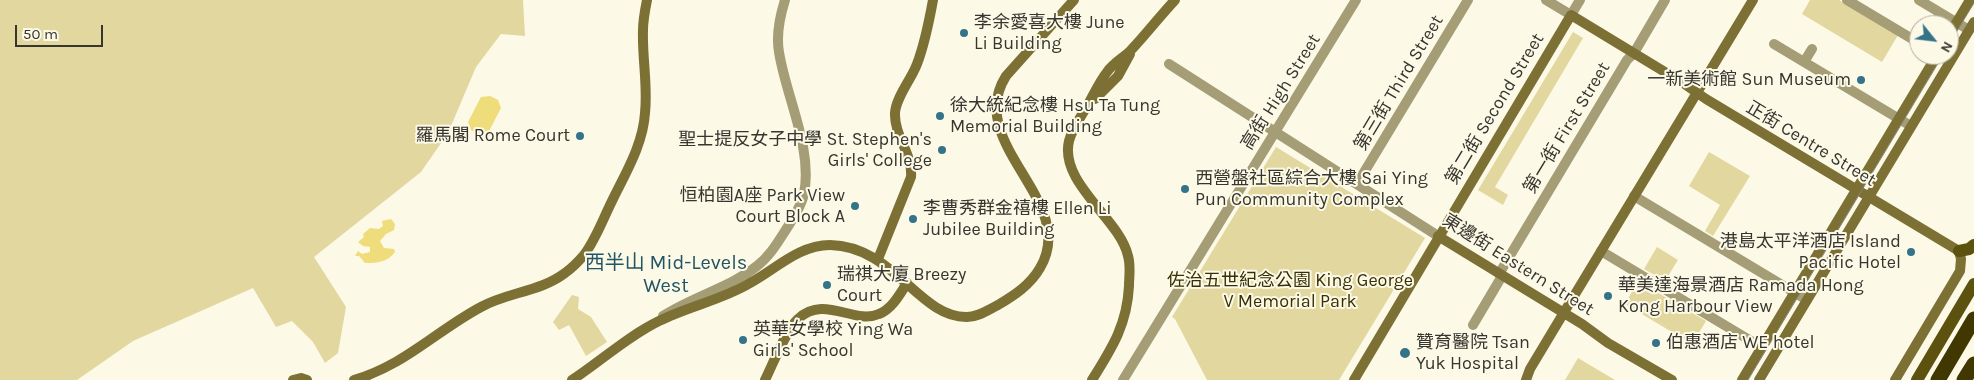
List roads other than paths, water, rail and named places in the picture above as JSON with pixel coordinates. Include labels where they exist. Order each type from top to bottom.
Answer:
[{"type":"highway","points":[[1938,380],[1974,319]]},
{"type":"highway","points":[[1964,380],[1974,364]]},
{"type":"main road","points":[[354,380],[386,369],[480,307],[508,295],[538,288],[553,281],[572,268],[584,255],[596,236],[634,154],[644,125],[646,92],[643,31],[647,0]]},
{"type":"main road","points":[[878,259],[911,176],[911,165],[898,130],[895,113],[897,103],[914,72],[934,0]]},
{"type":"main road","points":[[572,380],[648,327],[680,311],[737,290],[808,248],[832,245],[844,246],[878,259],[942,312],[968,317],[984,312],[1019,292],[1040,268],[1048,247],[1048,225],[1042,209],[1004,139],[998,115],[998,97],[1006,76],[1074,0]]},
{"type":"main road","points":[[1092,380],[1114,344],[1124,321],[1130,271],[1129,256],[1123,243],[1080,183],[1069,162],[1069,142],[1076,125],[1086,109],[1118,76],[1131,50],[1174,0]]},
{"type":"main road","points":[[1526,380],[1530,369],[1753,0]]},
{"type":"main road","points":[[1959,17],[1970,0]]},
{"type":"main road","name":"正街 Centre Street","points":[[1571,15],[1958,251]]},
{"type":"main road","name":"第二街 Second Street","points":[[1354,380],[1571,15]]},
{"type":"main road","points":[[1759,380],[1972,26]]},
{"type":"main road","points":[[1742,380],[1931,65]]},
{"type":"main road","name":"東邊街 Eastern Street","points":[[1438,236],[1672,380]]},
{"type":"main road","points":[[1895,380],[1960,270],[1961,259],[1958,251],[1969,249],[1974,245]]},
{"type":"main road","points":[[766,380],[792,326],[802,316],[814,310],[826,309],[865,316],[878,315],[891,306],[908,283]]},
{"type":"main road","points":[[1917,380],[1974,284]]},
{"type":"main road","points":[[293,380],[301,378],[307,380]]},
{"type":"street","points":[[648,327],[682,304],[748,273],[768,256],[797,212],[804,195],[806,168],[795,112],[779,53],[779,26],[785,0]]},
{"type":"street","name":"高街 High Street","points":[[1123,380],[1356,0]]},
{"type":"street","name":"第三街 Third Street","points":[[1357,184],[1468,0]]},
{"type":"street","name":"正街 Centre Street","points":[[1546,0],[1571,15]]},
{"type":"street","name":"第二街 Second Street","points":[[1571,15],[1580,0]]},
{"type":"street","name":"第一街 First Street","points":[[1473,325],[1500,275],[1627,60],[1634,53],[1665,0]]},
{"type":"street","points":[[1847,0],[1909,37]]},
{"type":"street","points":[[1919,0],[1944,15]]},
{"type":"street","points":[[1959,23],[1972,26]]},
{"type":"street","points":[[1774,44],[1911,126]]},
{"type":"street","points":[[1804,62],[1812,49]]},
{"type":"street","name":"東邊街 Eastern Street","points":[[1169,64],[1438,236]]},
{"type":"street","points":[[1634,196],[1807,300]]},
{"type":"street","points":[[1601,251],[1762,347]]},
{"type":"tram line","points":[[1959,28],[1974,3]]},
{"type":"tram line","points":[[1748,380],[1937,65]]},
{"type":"place","name":"李余愛喜大樓 June Li Building","points":[[964,33]]},
{"type":"place","name":"一新美術館 Sun Museum","points":[[1861,80]]},
{"type":"place","name":"徐大統紀念樓 Hsu Ta Tung Memorial Building","points":[[940,116]]},
{"type":"place","name":"羅馬閣 Rome Court","points":[[580,136]]},
{"type":"place","name":"聖士提反女子中學 St. Stephen's Girls' College","points":[[942,150]]},
{"type":"place","name":"西營盤社區綜合大樓 Sai Ying Pun Community Complex","points":[[1185,189]]},
{"type":"place","name":"恒柏園A座 Park View Court Block A","points":[[855,206]]},
{"type":"place","name":"李曹秀群金禧樓 Ellen Li Jubilee Building","points":[[913,219]]},
{"type":"place","name":"港島太平洋酒店 Island Pacific Hotel","points":[[1911,252]]},
{"type":"place","name":"瑞祺大廈 Breezy Court","points":[[827,285]]},
{"type":"place","name":"華美達海景酒店 Ramada Hong Kong Harbour View","points":[[1608,296]]},
{"type":"place","name":"英華女學校 Ying Wa Girls' School","points":[[743,340]]},
{"type":"place","name":"伯惠酒店 WE hotel","points":[[1656,343]]},
{"type":"place","name":"贊育醫院 Tsan Yuk Hospital","points":[[1405,353]]},
{"type":"district","name":"西半山 Mid-Levels West","points":[[666,274]]},
{"type":"park label","name":"佐治五世紀念公園 King George V Memorial Park","points":[[1290,291]]}]
